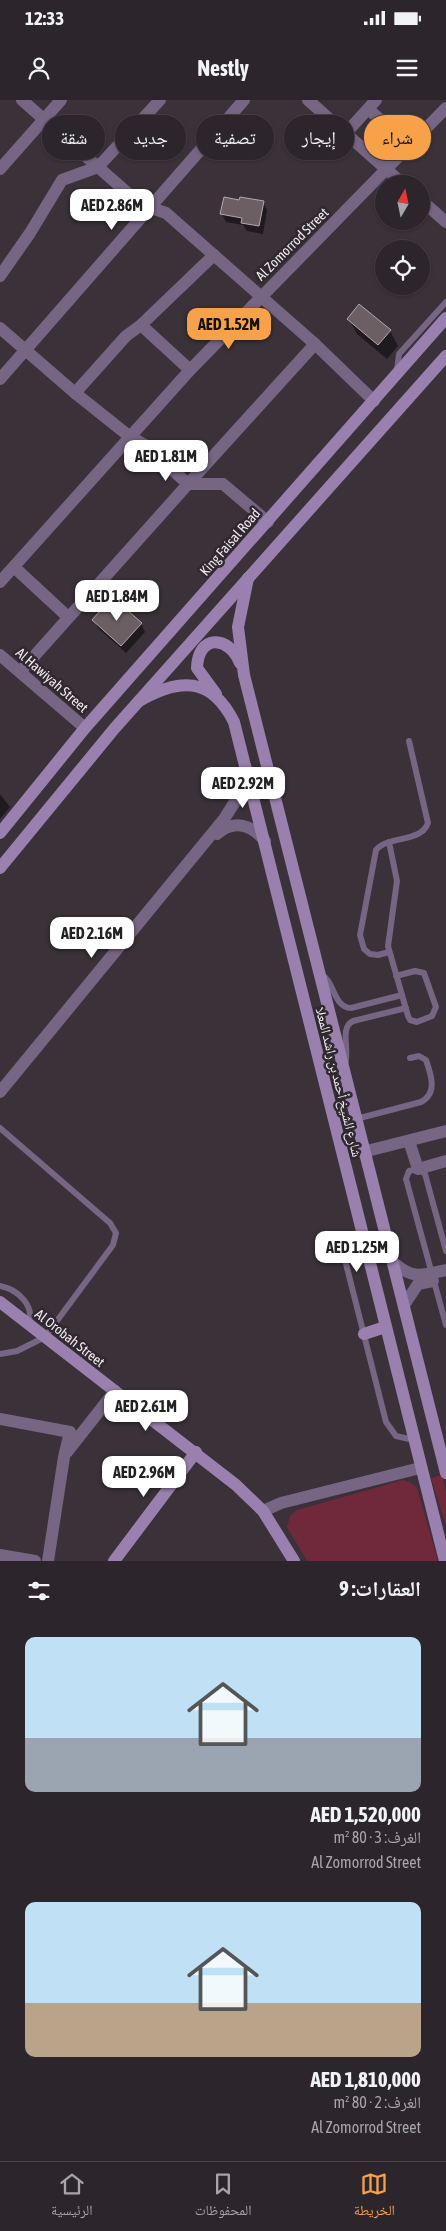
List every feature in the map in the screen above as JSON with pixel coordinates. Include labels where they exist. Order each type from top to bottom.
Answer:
[{"type":"main road","name":"King Faisal Road","points":[[0,833],[85,728],[446,318]]},
{"type":"main road","points":[[0,868],[139,701],[446,356]]},
{"type":"main road","name":"شارع الشيخ أحمد بن راشد المعلا","points":[[244,675],[238,627],[248,578]]},
{"type":"main road","name":"شارع الشيخ أحمد بن راشد المعلا","points":[[445,1561],[420,1468],[234,722],[227,707],[197,668],[200,652],[203,647],[215,642],[230,647],[237,656],[244,675],[320,973],[363,1152],[394,1263],[446,1473]]},
{"type":"main road","points":[[139,701],[170,686],[203,688],[216,695]]},
{"type":"main road","name":"Al Orobah Street","points":[[0,1302],[196,1452],[263,1511],[294,1561]]},
{"type":"main road","points":[[364,1334],[385,1327]]},
{"type":"main road","points":[[114,1561],[196,1452]]},
{"type":"street","points":[[22,100],[42,117]]},
{"type":"street","points":[[48,115],[61,100]]},
{"type":"street","points":[[0,276],[62,180],[98,167],[160,100]]},
{"type":"street","points":[[0,379],[244,100]]},
{"type":"street","points":[[308,100],[325,115]]},
{"type":"street","points":[[354,124],[372,105],[381,115]]},
{"type":"street","name":"Al Zomorrod Street","points":[[431,124],[446,108]]},
{"type":"street","points":[[0,169],[42,121]]},
{"type":"street","points":[[354,140],[393,175]]},
{"type":"street","points":[[90,160],[140,204],[166,212],[315,344],[374,401]]},
{"type":"street","name":"Al Zomorrod Street","points":[[0,582],[190,370],[396,160]]},
{"type":"street","points":[[430,208],[446,222]]},
{"type":"street","points":[[75,392],[126,336],[141,325],[214,255]]},
{"type":"street","points":[[141,325],[190,370]]},
{"type":"street","points":[[0,328],[129,436],[145,445],[188,484],[223,484],[268,522]]},
{"type":"street","points":[[20,672],[315,344]]},
{"type":"street","points":[[14,567],[68,617]]},
{"type":"street","name":"Al Hawiyah Street","points":[[0,655],[85,728]]},
{"type":"street","points":[[0,1092],[206,844],[238,797],[246,766]]},
{"type":"street","points":[[206,844],[221,830],[240,824],[258,831],[265,842]]},
{"type":"street","points":[[363,1152],[446,1131]]},
{"type":"street","points":[[409,1141],[418,1169],[446,1161]]},
{"type":"street","points":[[394,1263],[406,1273],[437,1278]]},
{"type":"street","points":[[404,1305],[418,1284],[437,1278],[446,1270]]},
{"type":"street","points":[[64,1457],[114,1391]]},
{"type":"street","points":[[0,1419],[70,1432],[64,1457],[48,1561]]},
{"type":"street","points":[[263,1511],[281,1503],[420,1468]]},
{"type":"street","points":[[0,1555],[35,1561]]},
{"type":"lane","points":[[397,375],[399,354],[446,302]]},
{"type":"lane","points":[[389,952],[378,955],[370,954],[364,949],[360,935],[373,857],[378,847],[421,833],[428,823],[409,741]]},
{"type":"lane","points":[[389,842],[397,881],[388,934],[389,952],[396,976],[410,1020],[417,1022],[432,1016],[436,1007],[424,973],[415,971],[396,976]]},
{"type":"lane","points":[[320,973],[329,980],[339,1002],[344,1007],[351,1008],[402,995]]},
{"type":"lane","points":[[342,1069],[347,1054],[345,1031],[348,1025],[353,1021],[406,1008]]},
{"type":"lane","points":[[355,1119],[421,1102],[429,1096],[432,1085],[426,1060],[418,1056],[410,1058]]},
{"type":"lane","points":[[0,1128],[110,1223],[116,1234],[113,1245],[45,1337],[17,1351],[0,1354]]},
{"type":"lane","points":[[446,1251],[425,1174],[418,1169],[408,1171],[406,1179],[437,1278],[446,1325]]},
{"type":"lane","points":[[361,1232],[346,1238],[342,1249],[388,1428],[396,1436],[414,1440]]},
{"type":"lane","points":[[0,1286],[9,1289],[27,1303],[30,1311],[28,1324]]},
{"type":"shaded area","points":[[442,1475],[446,1490],[446,1525],[431,1478]]},
{"type":"shaded area","points":[[403,1480],[410,1482],[417,1488],[438,1561],[307,1561],[287,1527],[290,1516],[297,1510]]},
{"type":"building","points":[[224,197],[239,200],[240,197],[264,201],[259,226],[241,223],[242,218],[220,214]]},
{"type":"building","points":[[359,304],[391,330],[378,345],[347,319]]},
{"type":"building","points":[[112,597],[142,623],[121,646],[92,620]]}]
